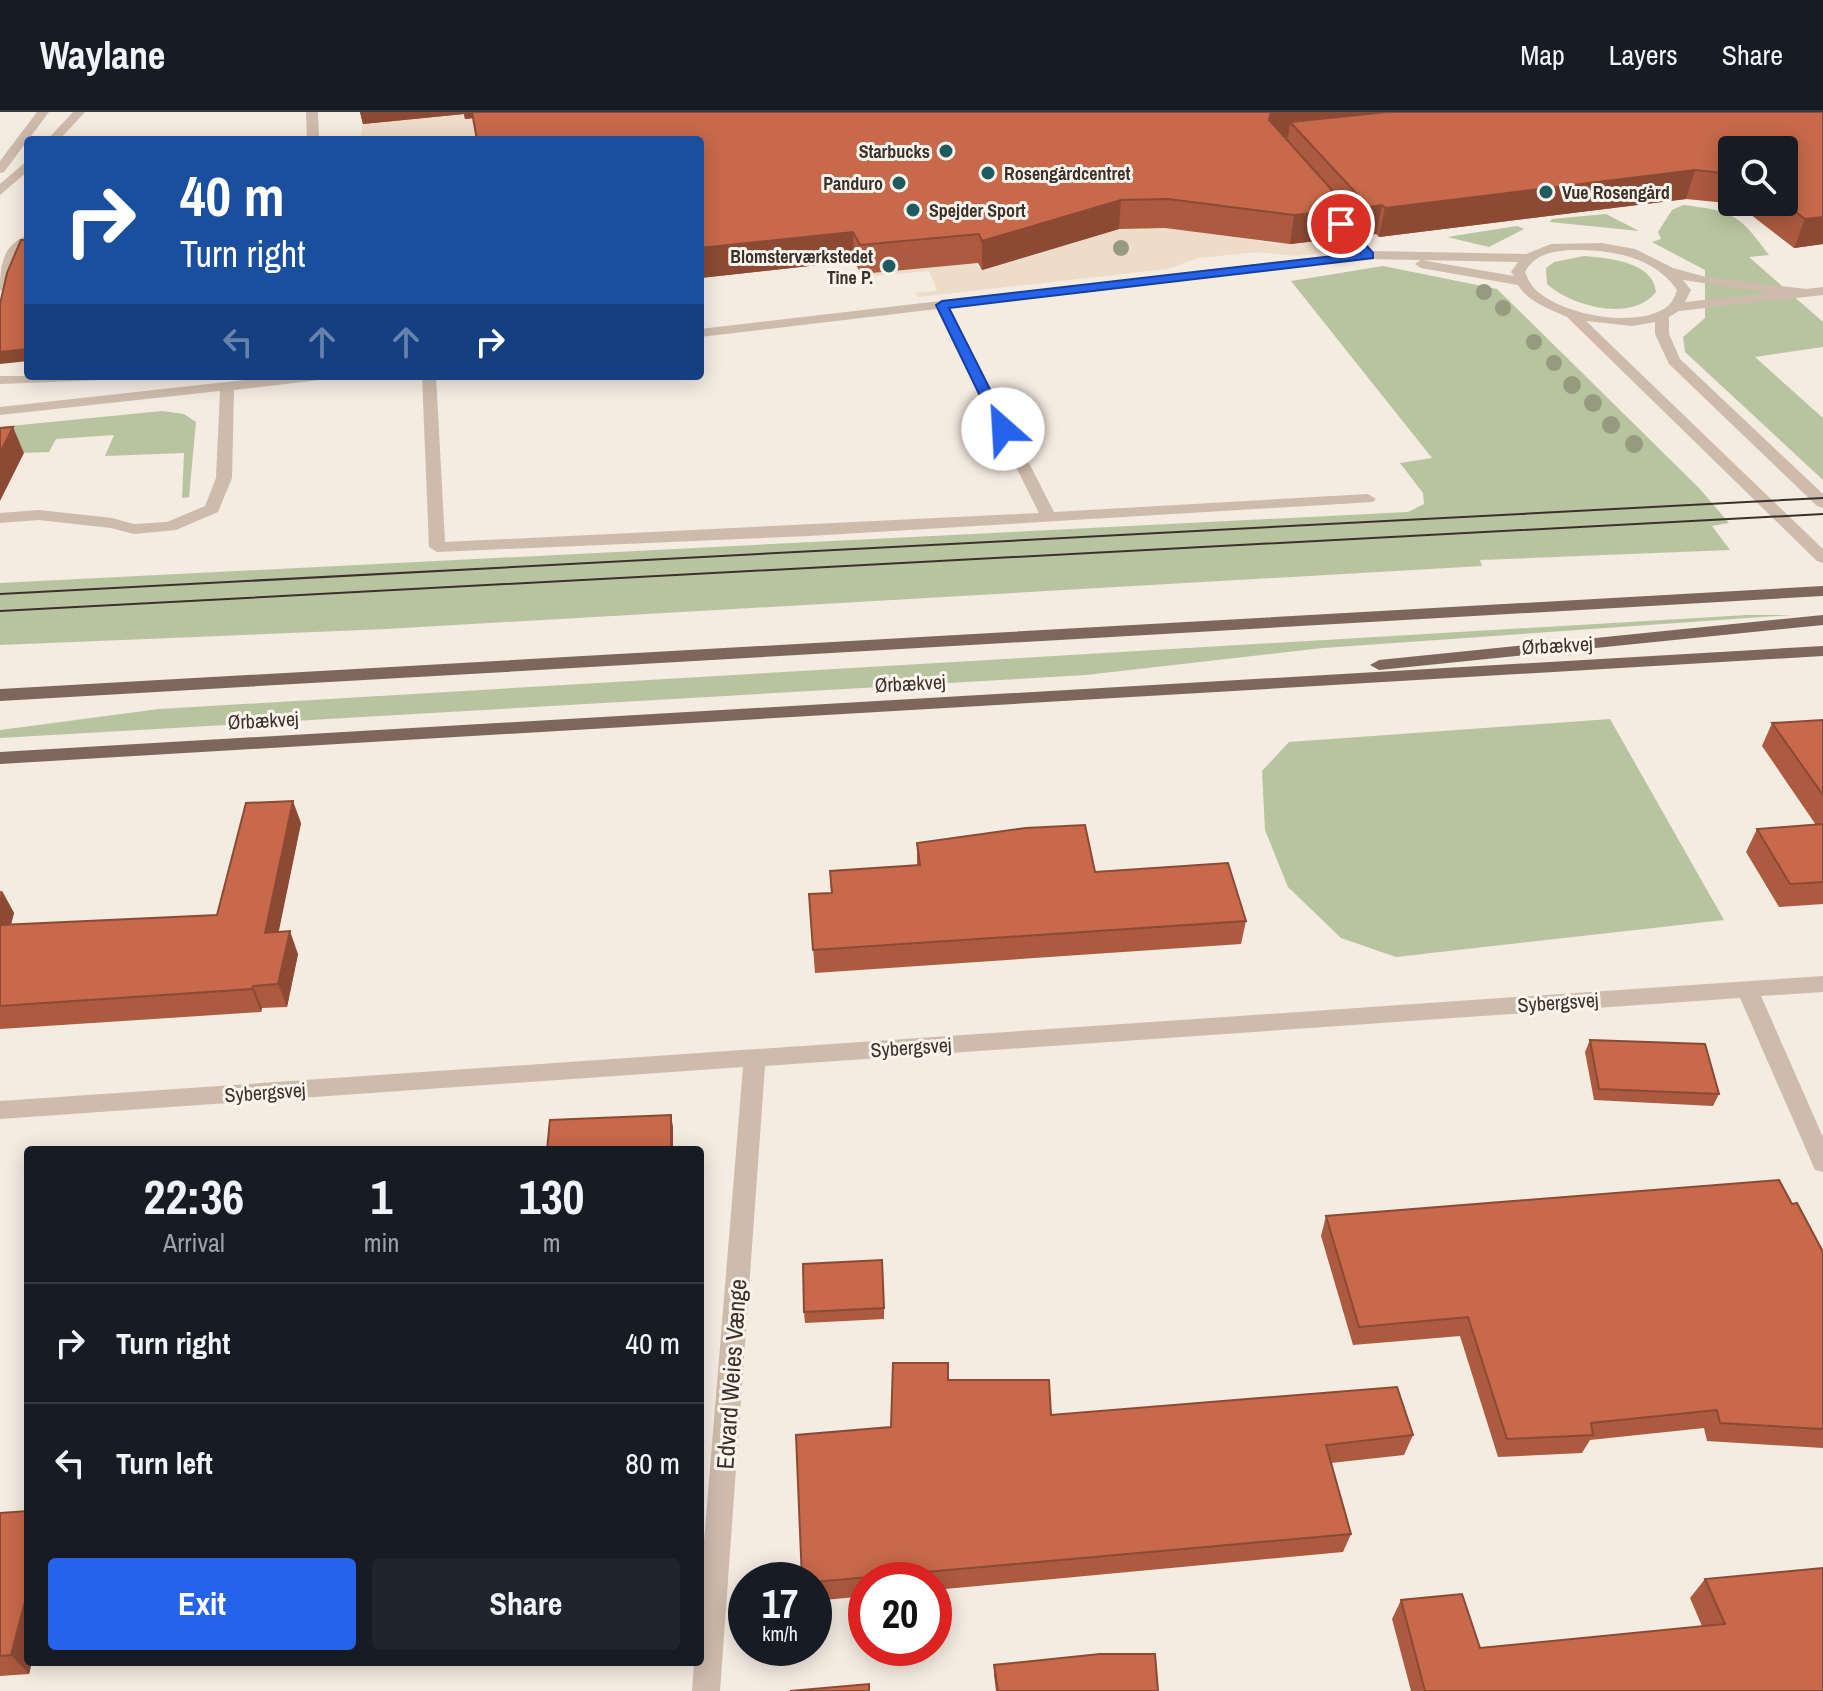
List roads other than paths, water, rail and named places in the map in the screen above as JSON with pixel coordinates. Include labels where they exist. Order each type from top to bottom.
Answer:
[{"type":"main road","name":"Ørbækvej","points":[[0,695],[1823,591]]},
{"type":"main road","points":[[1164,690],[1549,645],[1823,620]]},
{"type":"main road","name":"Ørbækvej","points":[[0,758],[1823,651]]},
{"type":"main road","points":[[0,685],[70,692]]},
{"type":"main road","points":[[0,705],[70,692]]},
{"type":"street","points":[[25,136],[43,112]]},
{"type":"street","points":[[57,136],[79,112]]},
{"type":"street","points":[[312,112],[313,136]]},
{"type":"street","points":[[0,169],[24,137]]},
{"type":"street","points":[[0,191],[24,168]]},
{"type":"street","points":[[1319,199],[1369,255],[1520,281],[1537,299],[1571,314],[1629,322],[1662,316],[1678,307],[1823,291]]},
{"type":"street","points":[[0,287],[12,251],[24,244]]},
{"type":"street","points":[[1520,281],[1520,264],[1527,258],[1554,248],[1592,246],[1630,252],[1672,273],[1807,293]]},
{"type":"street","points":[[704,333],[1369,255],[1527,258]]},
{"type":"street","points":[[1672,273],[1684,290],[1678,307]]},
{"type":"street","points":[[942,305],[1049,518]]},
{"type":"street","points":[[1571,314],[1823,558]]},
{"type":"street","points":[[1662,316],[1662,334],[1674,361],[1823,503]]},
{"type":"street","points":[[0,380],[24,379]]},
{"type":"street","points":[[0,411],[288,380]]},
{"type":"street","points":[[429,380],[437,547],[1049,518],[1368,499]]},
{"type":"street","points":[[0,518],[39,515],[112,523],[134,529],[170,527],[212,509],[224,478],[227,388]]},
{"type":"street","name":"Sybergsvej","points":[[0,1110],[1823,984]]},
{"type":"street","points":[[1747,989],[1823,1163]]},
{"type":"street","name":"Edvard Weies Vænge","points":[[706,1691],[755,1058]]},
{"type":"tram line","points":[[0,594],[1823,498]]},
{"type":"tram line","points":[[0,611],[1823,514]]},
{"type":"place","name":"Starbucks","points":[[946,151]]},
{"type":"place","name":"Rosengårdcentret","points":[[988,173]]},
{"type":"place","name":"Panduro","points":[[899,183]]},
{"type":"place","name":"Vue Rosengård","points":[[1546,192]]},
{"type":"place","name":"Spejder Sport","points":[[913,210]]},
{"type":"place","name":"Blomsterværkstedet Tine P.","points":[[889,266]]}]
